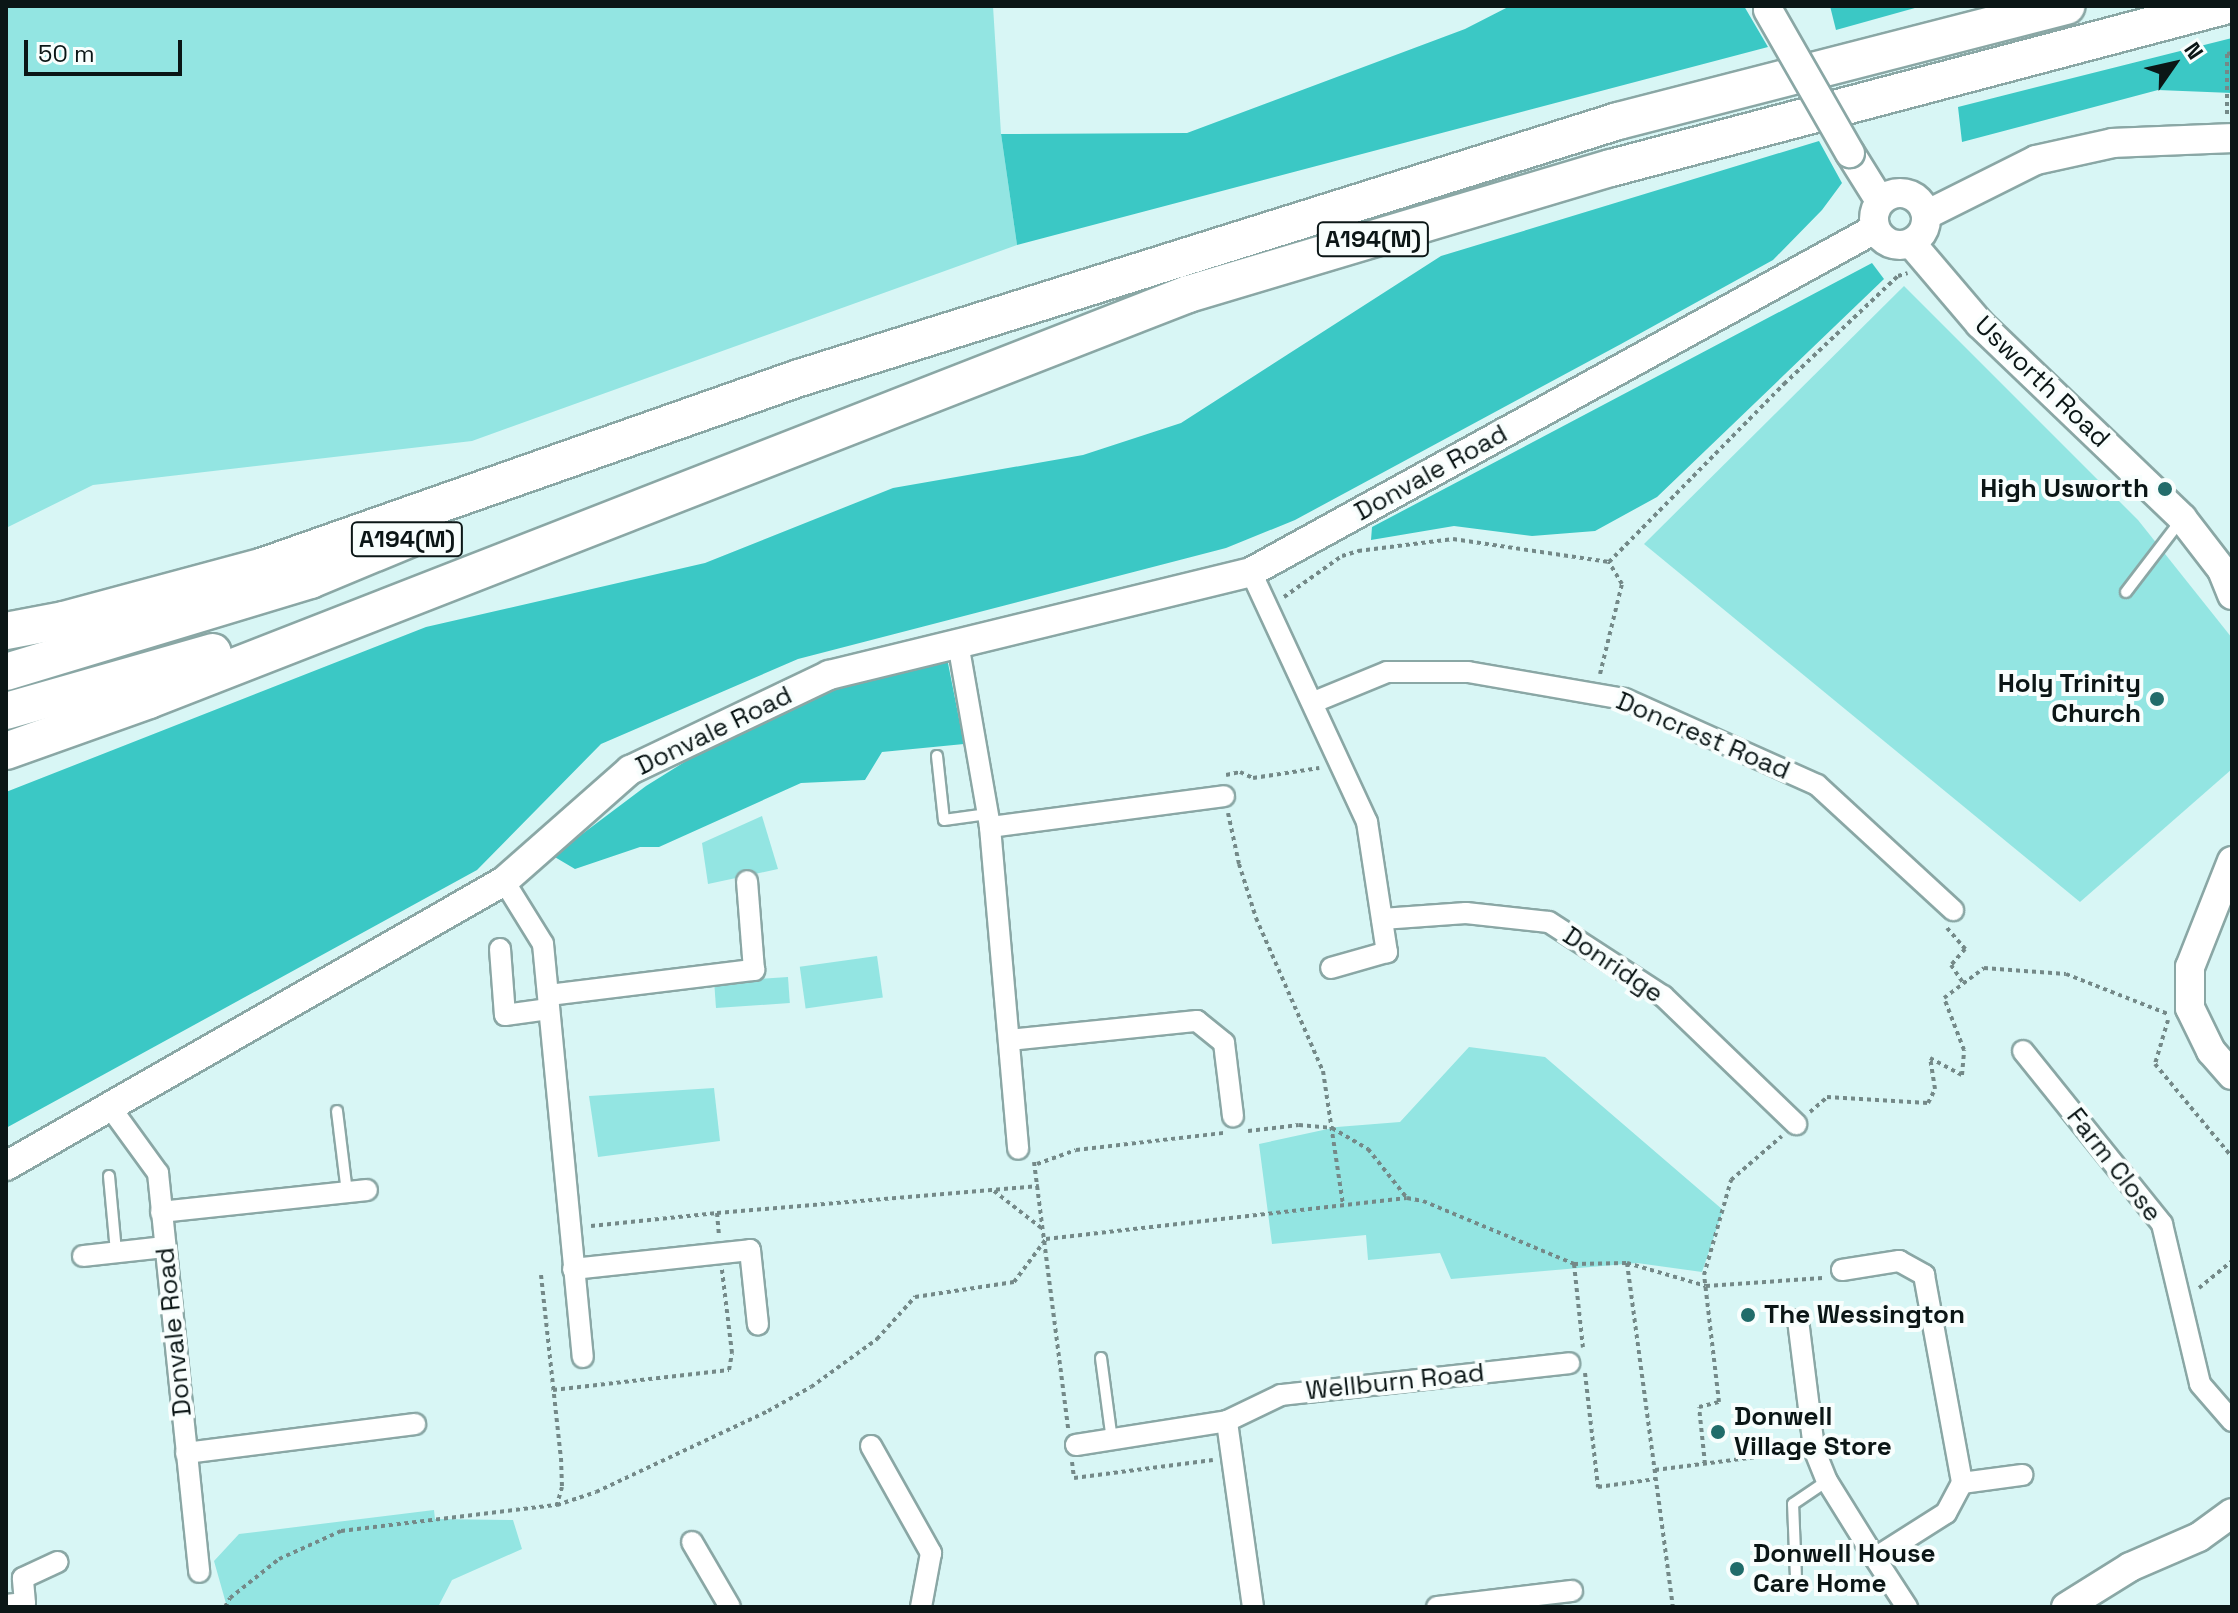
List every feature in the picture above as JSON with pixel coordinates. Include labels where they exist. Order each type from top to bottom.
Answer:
[{"type":"highway","name":"A194(M)","points":[[6,631],[64,620],[261,567],[799,378],[1618,121],[2067,6]]},
{"type":"highway","name":"A194(M)","points":[[6,751],[149,700],[1188,294],[1611,168],[2224,6]]},
{"type":"highway","name":"A194(M)","points":[[6,672],[310,580],[799,378]]},
{"type":"highway","name":"A194(M)","points":[[6,711],[195,658],[545,543]]},
{"type":"street","points":[[1767,8],[1850,153],[1878,215],[1894,245],[1911,243],[1925,229],[1926,215],[1912,195],[1895,193],[1878,215]]},
{"type":"street","points":[[1926,215],[2036,160],[2113,143],[2230,137]]},
{"type":"street","name":"Donvale Road","points":[[6,1166],[504,881],[630,770],[829,675],[1251,572],[1878,215]]},
{"type":"street","name":"Usworth Road","points":[[1911,243],[1980,324],[2182,518],[2222,570],[2232,595]]},
{"type":"street","points":[[1251,572],[1314,702],[1367,822],[1387,952],[1331,968]]},
{"type":"street","points":[[958,643],[989,821],[1018,1149]]},
{"type":"street","name":"Doncrest Road","points":[[1314,702],[1387,672],[1468,672],[1625,699],[1817,785],[1953,910]]},
{"type":"street","points":[[989,821],[1224,796]]},
{"type":"street","points":[[2232,861],[2190,967],[2178,1012],[2232,1075]]},
{"type":"street","points":[[504,881],[543,944],[583,1357]]},
{"type":"street","points":[[500,949],[505,1015],[549,1002],[754,970],[747,881]]},
{"type":"street","name":"Donridge","points":[[1382,919],[1466,913],[1549,922],[1663,996],[1796,1124]]},
{"type":"street","points":[[1009,1040],[1197,1021],[1224,1043],[1233,1116]]},
{"type":"street","name":"Farm Close","points":[[2023,1051],[2162,1224],[2200,1384],[2232,1421]]},
{"type":"street","name":"Donvale Road","points":[[110,1107],[158,1173],[199,1572]]},
{"type":"street","name":"Donvale Road","points":[[161,1212],[357,1191]]},
{"type":"street","points":[[83,1256],[164,1247]]},
{"type":"street","points":[[573,1269],[750,1250],[758,1325]]},
{"type":"street","points":[[1842,1270],[1899,1261],[1924,1275],[1962,1483],[1946,1513],[1875,1558]]},
{"type":"street","points":[[1798,1320],[1814,1449],[1827,1481],[1907,1607]]},
{"type":"street","name":"Wellburn Road","points":[[1076,1445],[1113,1442],[1227,1421],[1281,1395],[1579,1359]]},
{"type":"street","points":[[1227,1421],[1253,1607]]},
{"type":"street","name":"Donvale Road","points":[[186,1453],[415,1424]]},
{"type":"street","points":[[871,1446],[931,1553],[930,1575],[913,1606]]},
{"type":"street","points":[[1962,1483],[2022,1475]]},
{"type":"street","points":[[2066,1607],[2130,1567],[2199,1537],[2232,1513]]},
{"type":"street","points":[[692,1542],[730,1607]]},
{"type":"street","points":[[6,1605],[25,1603],[23,1578],[58,1562]]},
{"type":"street","points":[[1437,1607],[1572,1591]]},
{"type":"lane","points":[[2126,592],[2182,518]]},
{"type":"lane","points":[[937,756],[944,820],[989,821]]},
{"type":"lane","points":[[337,1111],[357,1191]]},
{"type":"lane","points":[[109,1176],[116,1251]]},
{"type":"lane","points":[[1101,1358],[1113,1442]]},
{"type":"lane","points":[[1796,1578],[1793,1504],[1827,1481]]},
{"type":"path","points":[[2230,137],[2227,54],[2232,53]]},
{"type":"path","points":[[1609,562],[1773,395],[1898,276],[1929,266]]},
{"type":"path","points":[[1268,608],[1342,556],[1358,551],[1453,539],[1609,562]]},
{"type":"path","points":[[1596,694],[1622,584],[1609,562]]},
{"type":"path","points":[[1341,764],[1253,778],[1240,772],[1224,775],[1224,796],[1239,864],[1256,918],[1323,1071],[1343,1205]]},
{"type":"path","points":[[1953,910],[1941,921],[1965,949],[1951,965],[1963,983]]},
{"type":"path","points":[[1705,1464],[1699,1407],[1719,1402],[1704,1275],[1731,1180],[1827,1097],[1928,1103],[1935,1089],[1930,1058],[1962,1075],[1964,1050],[1944,998],[1984,968],[2066,974],[2178,1012]]},
{"type":"path","points":[[2178,1012],[2168,1019],[2155,1064],[2232,1157]]},
{"type":"path","points":[[1037,1164],[1091,1149],[1299,1125],[1332,1128],[1368,1149],[1407,1198]]},
{"type":"path","points":[[227,1607],[230,1598],[279,1559],[341,1531],[557,1505],[596,1492],[768,1411],[811,1387],[877,1339],[915,1297],[1014,1282],[1046,1239],[1037,1164],[1018,1149]]},
{"type":"path","points":[[569,1228],[1039,1186]]},
{"type":"path","points":[[992,1190],[1045,1231]]},
{"type":"path","points":[[1046,1239],[1407,1198],[1423,1201],[1574,1264],[1627,1263],[1706,1286],[1836,1279],[1842,1270]]},
{"type":"path","points":[[553,1390],[729,1370],[732,1353],[717,1213]]},
{"type":"path","points":[[2181,1302],[2232,1261]]},
{"type":"path","points":[[1627,1263],[1673,1607]]},
{"type":"path","points":[[1574,1264],[1579,1359],[1598,1487],[1656,1479]]},
{"type":"path","points":[[541,1275],[561,1458],[562,1487],[557,1505]]},
{"type":"path","points":[[1655,1470],[1814,1449]]},
{"type":"shaded area","points":[[6,6],[993,6],[1001,134],[1017,245],[472,441],[93,485],[6,528]]},
{"type":"shaded area","points":[[1510,6],[1744,6],[1768,47],[1017,245],[1001,134],[1187,133],[1465,29]]},
{"type":"shaded area","points":[[1830,6],[1922,6],[1836,30]]},
{"type":"shaded area","points":[[2232,38],[2232,93],[2158,90],[1962,142],[1958,107]]},
{"type":"shaded area","points":[[1819,141],[1842,183],[1822,210],[1773,260],[1621,344],[1295,520],[1226,548],[798,659],[601,744],[477,870],[6,1128],[6,792],[426,627],[705,563],[893,488],[1083,455],[1181,423],[1441,256]]},
{"type":"shaded area","points":[[1872,263],[1884,279],[1657,497],[1595,531],[1532,536],[1454,526],[1371,540],[1372,527]]},
{"type":"shaded area","points":[[1904,286],[2138,520],[2232,638],[2232,769],[2080,902],[1644,544]]},
{"type":"shaded area","points":[[947,658],[964,744],[882,752],[865,780],[801,783],[659,847],[640,847],[575,869],[553,856],[646,786],[707,748],[832,689]]},
{"type":"shaded area","points":[[762,816],[778,869],[708,884],[702,843]]},
{"type":"shaded area","points":[[877,956],[883,998],[806,1008],[800,967]]},
{"type":"shaded area","points":[[788,977],[790,1003],[716,1008],[714,982]]},
{"type":"shaded area","points":[[1469,1047],[1545,1057],[1723,1210],[1702,1272],[1637,1263],[1451,1279],[1440,1253],[1368,1260],[1366,1235],[1272,1244],[1259,1144],[1337,1127],[1400,1122]]},
{"type":"shaded area","points":[[714,1088],[720,1141],[598,1157],[589,1096]]},
{"type":"shaded area","points":[[434,1510],[435,1519],[513,1520],[522,1549],[452,1580],[438,1607],[227,1607],[214,1561],[239,1534]]},
{"type":"place","name":"High Usworth","points":[[2165,489]]},
{"type":"place","name":"Holy Trinity Church","points":[[2157,699]]},
{"type":"place","name":"The Wessington","points":[[1748,1315]]},
{"type":"place","name":"Donwell Village Store","points":[[1718,1432]]},
{"type":"place","name":"Donwell House Care Home","points":[[1737,1569]]}]
